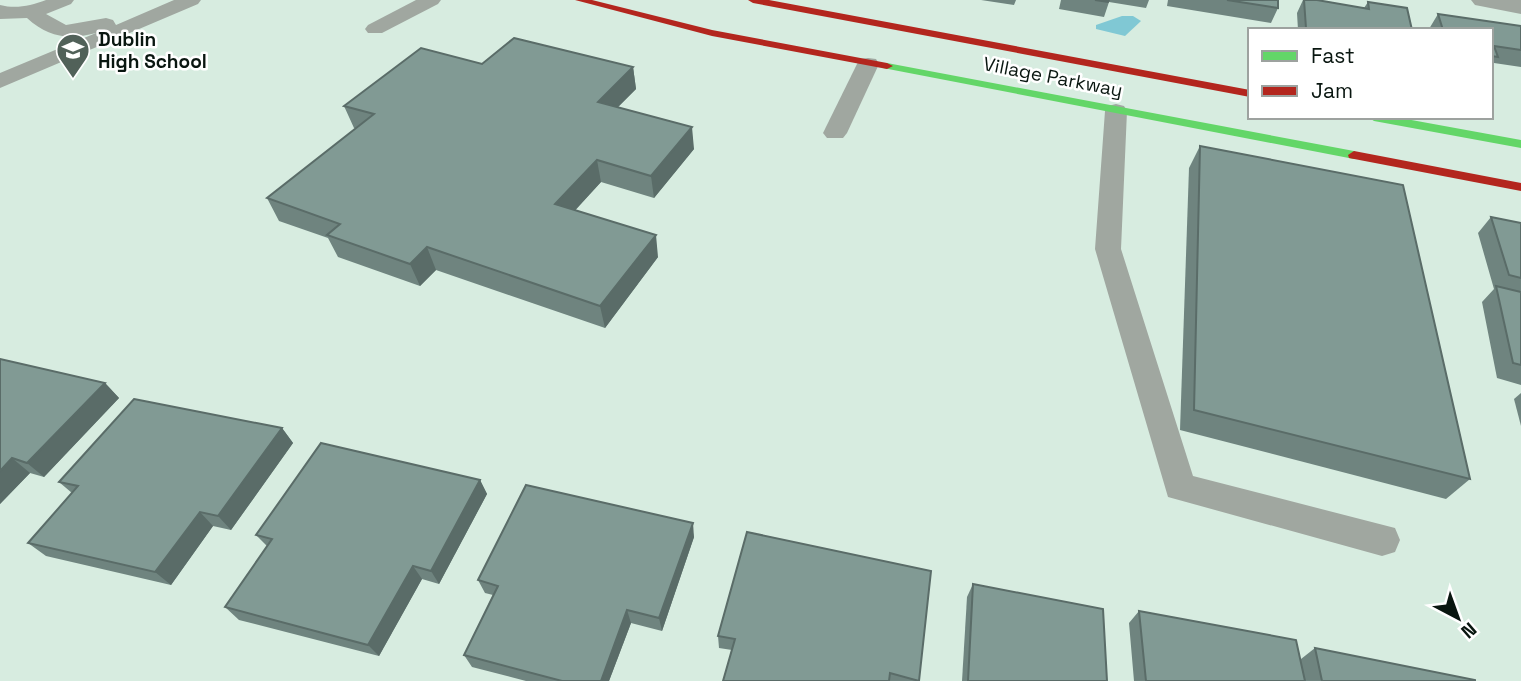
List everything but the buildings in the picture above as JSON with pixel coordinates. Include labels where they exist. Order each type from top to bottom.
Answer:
[{"type":"street","name":"Village Parkway","points":[[580,0],[712,33],[1521,187]]},
{"type":"street","name":"Village Parkway","points":[[753,0],[1248,94]]},
{"type":"street","points":[[1483,0],[1521,5]]},
{"type":"street","points":[[1385,119],[1521,144]]},
{"type":"lane","points":[[0,11],[3,14],[32,12],[65,0]]},
{"type":"lane","points":[[0,80],[191,0]]},
{"type":"lane","points":[[375,29],[430,0]]},
{"type":"lane","points":[[32,12],[49,28],[79,31],[171,9]]},
{"type":"lane","points":[[835,133],[868,64]]},
{"type":"lane","points":[[1116,111],[1108,249],[1180,487],[1382,540]]},
{"type":"water","points":[[1122,16],[1133,16],[1141,21],[1125,36],[1096,29],[1096,25]]},
{"type":"traffic: fast","points":[[887,66],[1354,155]]},
{"type":"traffic: fast","points":[[1385,119],[1521,144]]},
{"type":"traffic: jam","points":[[580,0],[712,33],[887,66]]},
{"type":"traffic: jam","points":[[753,0],[1248,94]]},
{"type":"traffic: jam","points":[[1354,155],[1521,187]]},
{"type":"place","name":"Dublin High School","points":[[73,80]]}]
